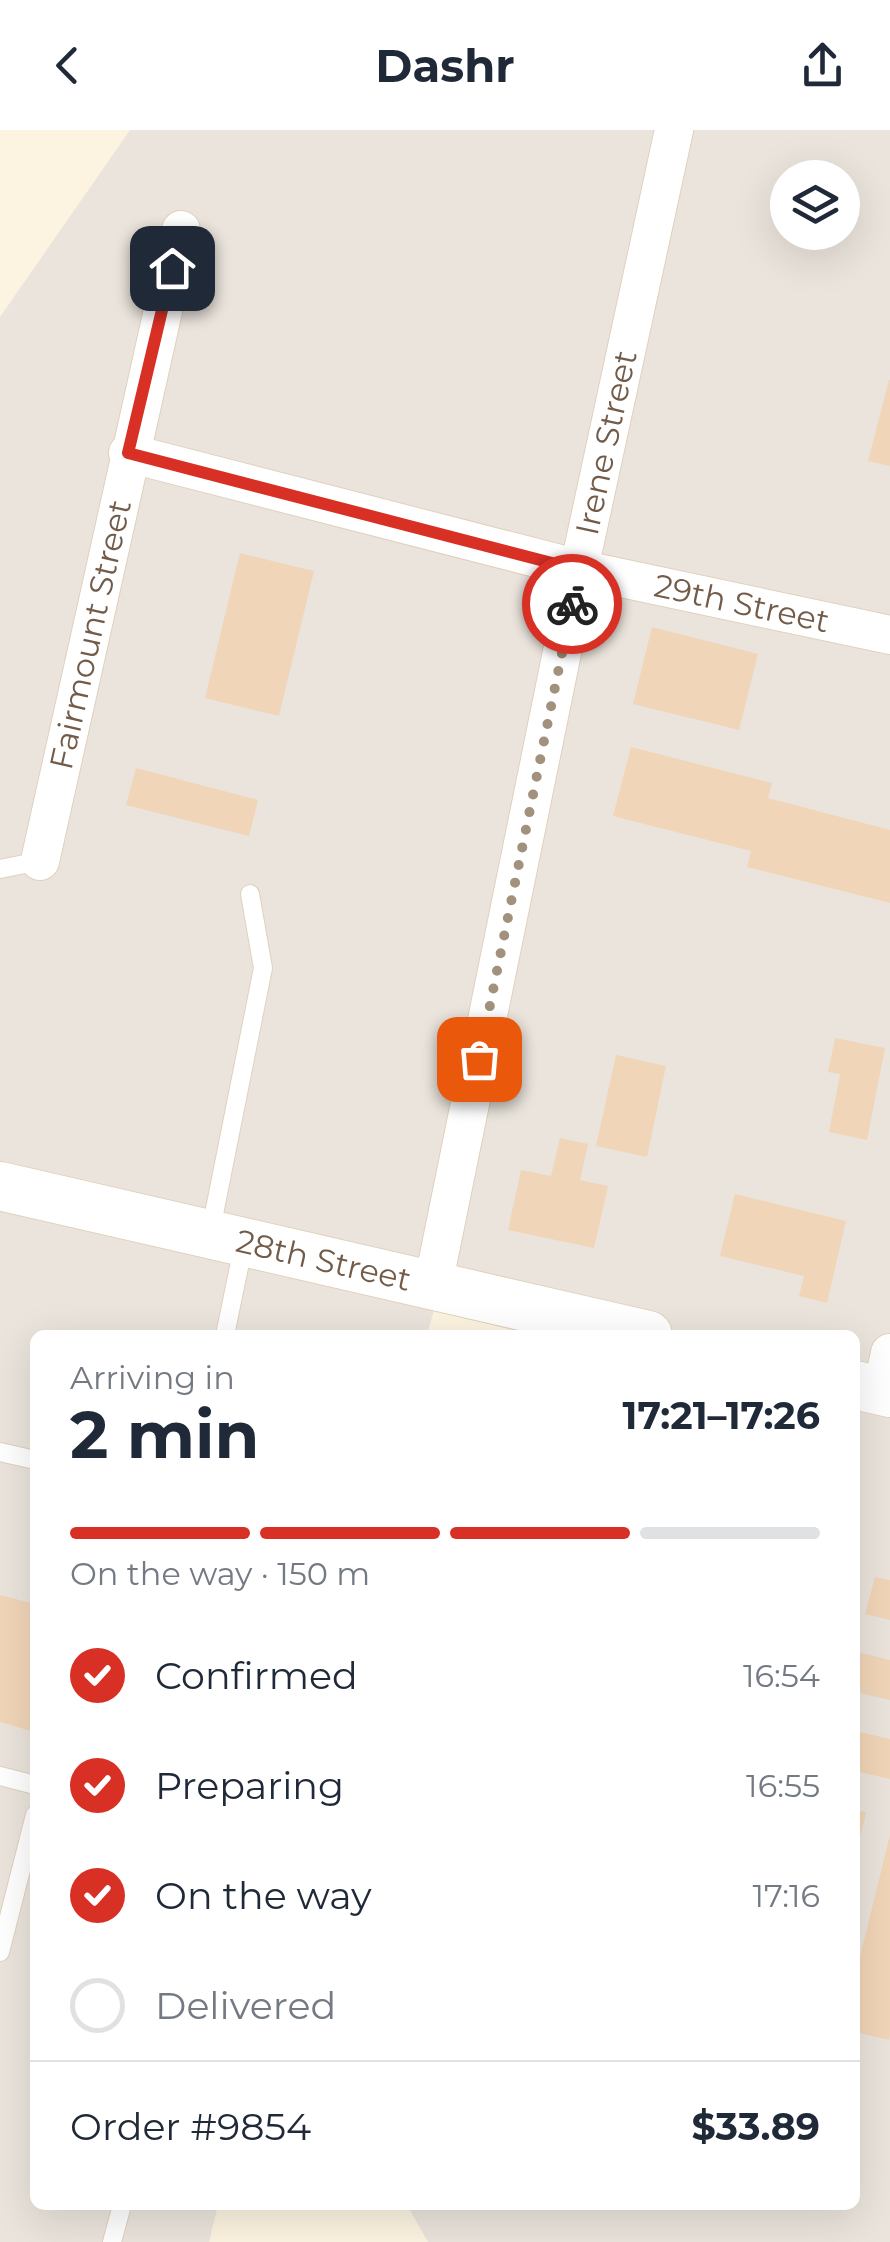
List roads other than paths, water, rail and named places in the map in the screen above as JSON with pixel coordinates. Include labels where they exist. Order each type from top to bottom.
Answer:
[{"type":"street","name":"Irene Street","points":[[433,1285],[579,570],[674,130]]},
{"type":"street","name":"Fairmount Street","points":[[40,861],[128,453],[181,230]]},
{"type":"street","name":"29th Street","points":[[128,453],[579,570],[890,635]]},
{"type":"street","name":"28th Street","points":[[0,1186],[626,1330]]},
{"type":"lane","points":[[0,869],[40,861]]},
{"type":"lane","points":[[225,1330],[227,1239],[263,968],[250,894]]},
{"type":"lane","points":[[0,1452],[30,1459]]},
{"type":"lane","points":[[0,1776],[30,1784]]},
{"type":"lane","points":[[0,1952],[30,1835]]},
{"type":"lane","points":[[112,2242],[121,2210]]}]
